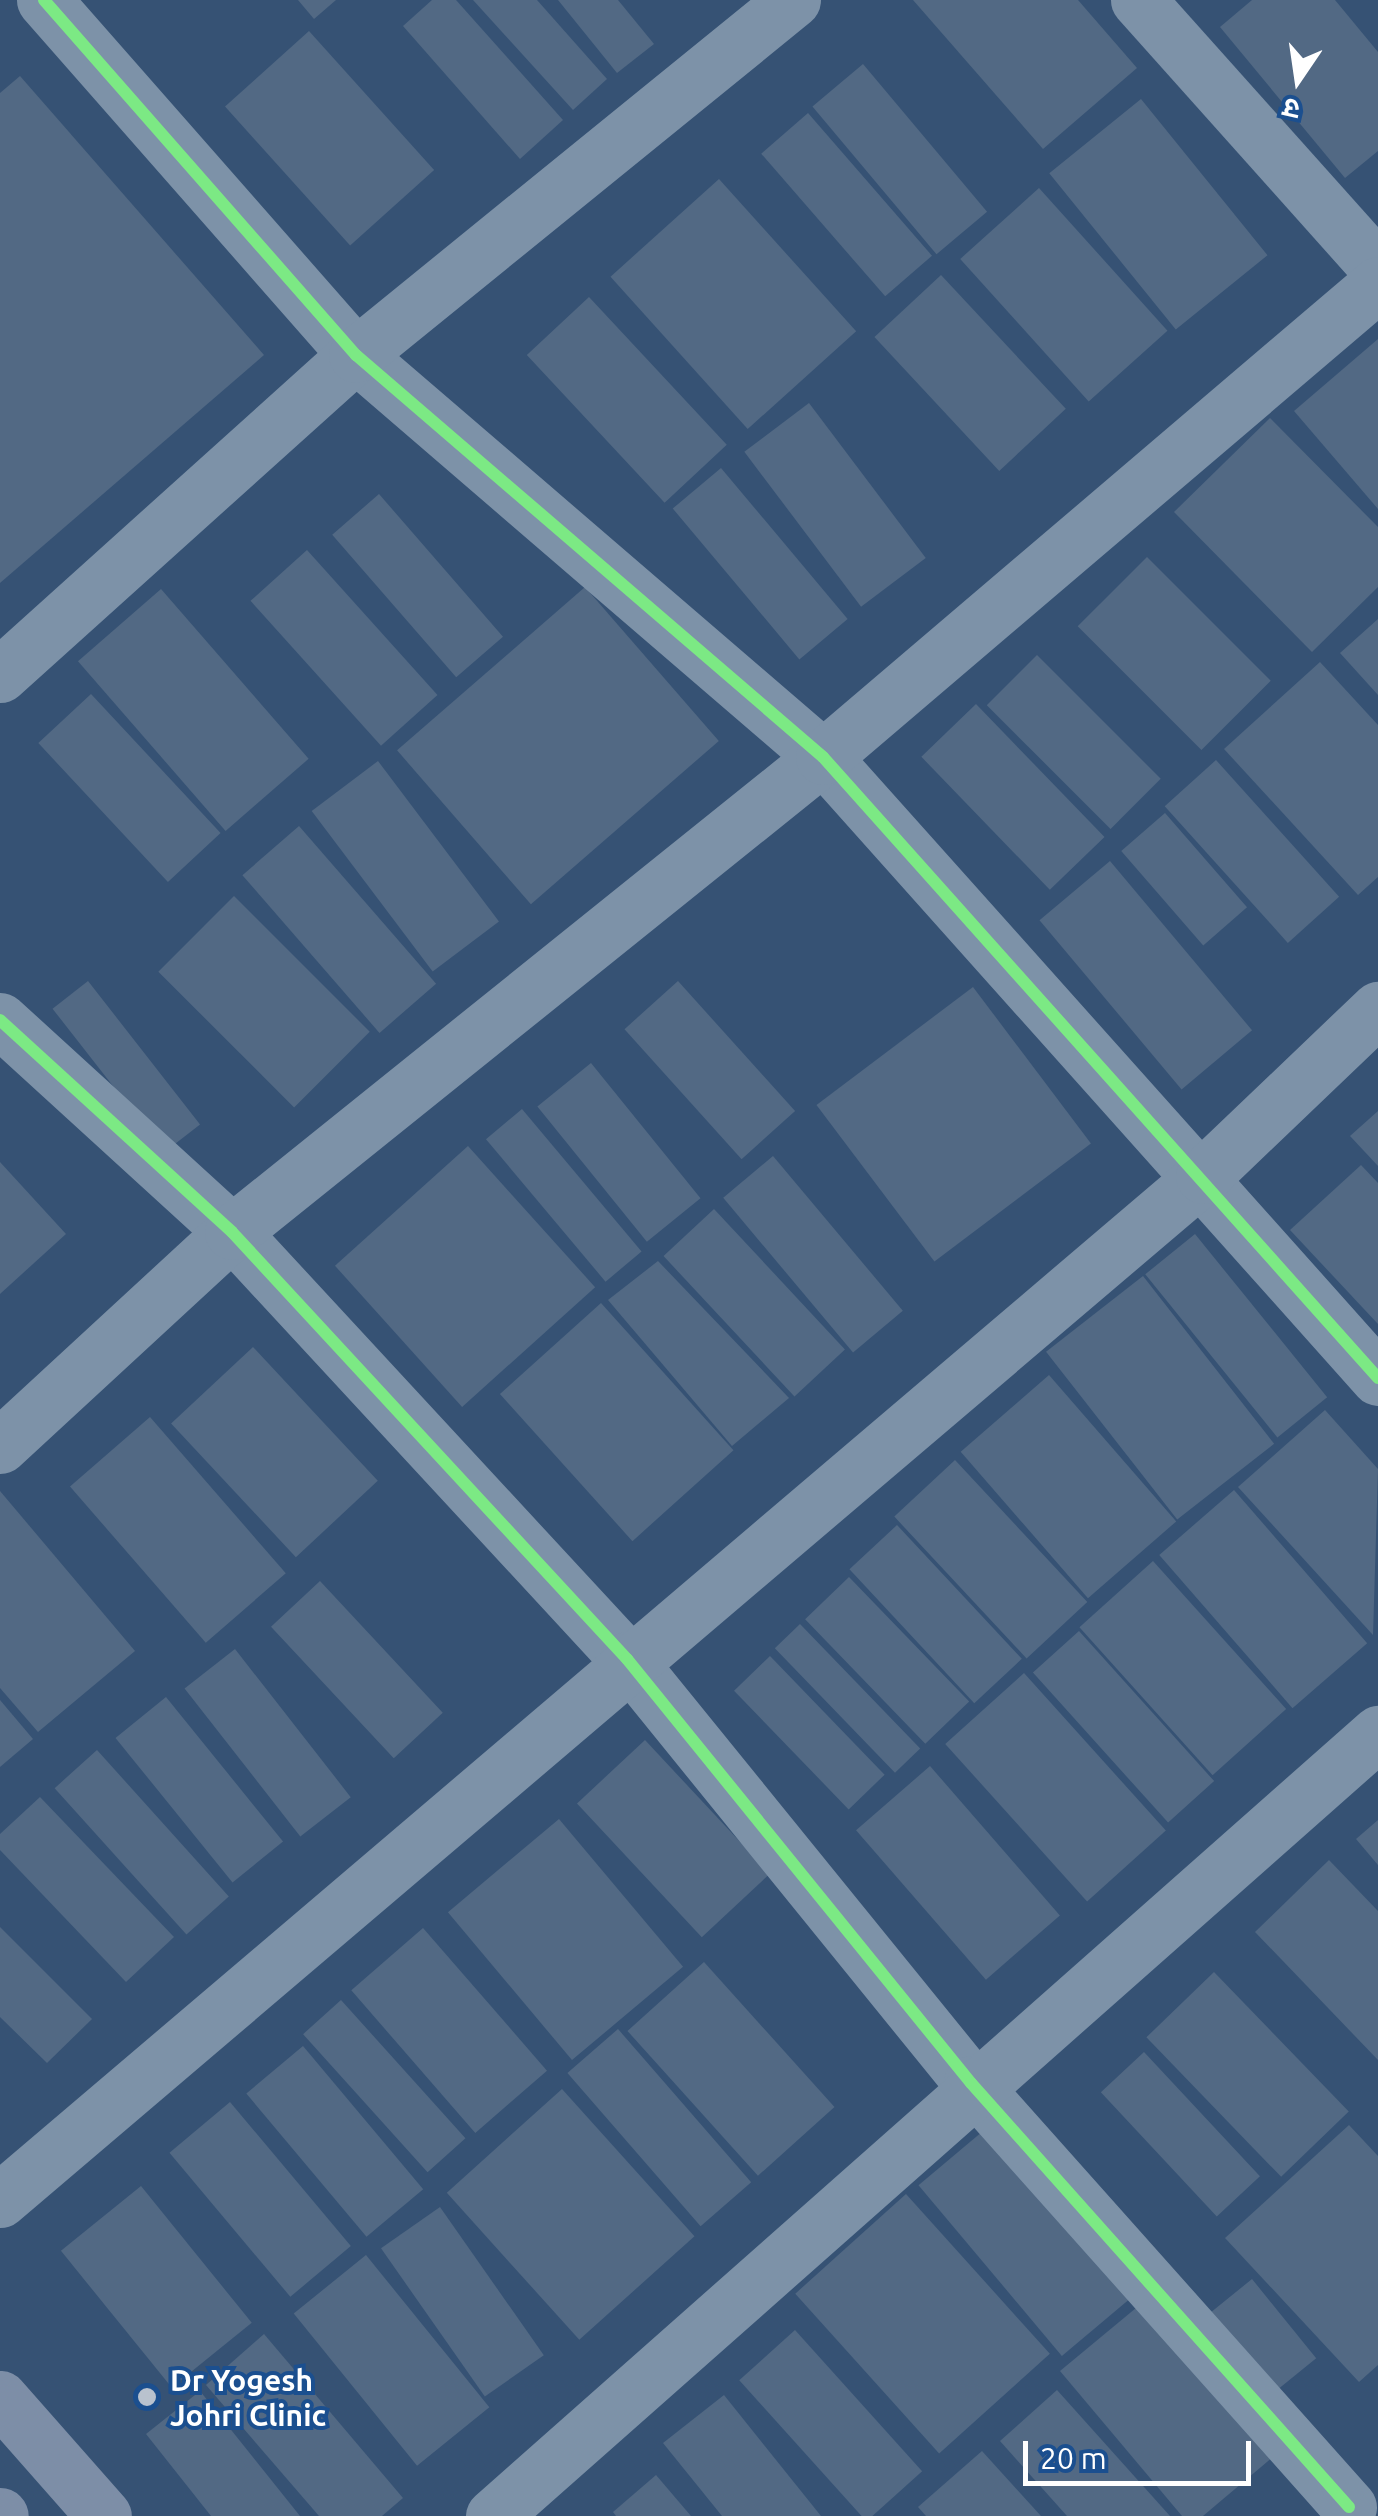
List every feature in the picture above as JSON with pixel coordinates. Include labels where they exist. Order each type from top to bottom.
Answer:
[{"type":"main road","points":[[0,2398],[104,2516]]},
{"type":"street","points":[[44,0],[356,354],[823,758],[1202,1176],[1378,1378]]},
{"type":"street","points":[[0,674],[356,354],[793,0]]},
{"type":"street","points":[[1138,0],[1378,268]]},
{"type":"street","points":[[0,1446],[232,1232],[823,758],[1378,284]]},
{"type":"street","points":[[0,2200],[627,1659],[1202,1176],[1378,1009]]},
{"type":"street","points":[[0,1020],[232,1232],[627,1659],[972,2083],[1355,2501]]},
{"type":"street","points":[[493,2516],[972,2083],[1378,1732]]},
{"type":"building","points":[[298,0],[336,0],[314,19]]},
{"type":"building","points":[[432,0],[456,0],[563,120],[520,159],[403,26]]},
{"type":"building","points":[[473,0],[537,0],[607,79],[573,110]]},
{"type":"building","points":[[558,0],[618,0],[654,44],[617,73]]},
{"type":"building","points":[[913,0],[1078,0],[1137,68],[1043,149]]},
{"type":"building","points":[[1252,0],[1335,0],[1378,52],[1378,151],[1345,178],[1220,27]]},
{"type":"building","points":[[309,31],[434,170],[350,246],[225,107]]},
{"type":"building","points":[[863,64],[987,212],[936,254],[812,106]]},
{"type":"building","points":[[20,76],[264,355],[0,583],[0,93]]},
{"type":"building","points":[[1141,99],[1267,255],[1176,329],[1049,173]]},
{"type":"building","points":[[808,113],[932,256],[885,296],[761,154]]},
{"type":"building","points":[[719,179],[856,331],[748,429],[611,277]]},
{"type":"building","points":[[1039,188],[1167,331],[1089,402],[960,259]]},
{"type":"building","points":[[941,275],[1066,409],[999,471],[874,337]]},
{"type":"building","points":[[589,297],[727,445],[665,503],[527,355]]},
{"type":"building","points":[[1378,339],[1378,509],[1294,411]]},
{"type":"building","points":[[809,403],[926,558],[861,607],[744,452]]},
{"type":"building","points":[[1270,418],[1378,527],[1378,587],[1312,652],[1174,512]]},
{"type":"building","points":[[721,468],[848,619],[799,659],[673,508]]},
{"type":"building","points":[[379,494],[503,637],[456,677],[332,535]]},
{"type":"building","points":[[307,550],[437,695],[381,746],[251,601]]},
{"type":"building","points":[[1147,557],[1271,681],[1201,750],[1078,626]]},
{"type":"building","points":[[585,587],[719,741],[531,904],[397,750]]},
{"type":"building","points":[[161,589],[309,759],[226,831],[78,661]]},
{"type":"building","points":[[1378,619],[1378,695],[1340,653]]},
{"type":"building","points":[[1037,655],[1161,779],[1111,829],[987,705]]},
{"type":"building","points":[[1320,662],[1378,725],[1378,877],[1358,895],[1224,749]]},
{"type":"building","points":[[91,694],[221,833],[168,882],[38,743]]},
{"type":"building","points":[[976,704],[1105,837],[1050,890],[921,757]]},
{"type":"building","points":[[1216,760],[1339,897],[1288,943],[1165,806]]},
{"type":"building","points":[[378,761],[499,922],[433,971],[312,811]]},
{"type":"building","points":[[1165,813],[1247,907],[1203,945],[1121,851]]},
{"type":"building","points":[[299,826],[436,984],[380,1033],[242,875]]},
{"type":"building","points":[[1110,861],[1252,1030],[1182,1089],[1040,920]]},
{"type":"building","points":[[234,896],[370,1032],[294,1107],[158,972]]},
{"type":"building","points":[[88,981],[200,1124],[165,1152],[53,1009]]},
{"type":"building","points":[[678,981],[795,1111],[742,1159],[624,1029]]},
{"type":"building","points":[[973,987],[1091,1144],[934,1261],[816,1105]]},
{"type":"building","points":[[591,1063],[701,1198],[647,1242],[537,1106]]},
{"type":"building","points":[[522,1109],[642,1251],[606,1282],[486,1139]]},
{"type":"building","points":[[1378,1111],[1378,1166],[1350,1136]]},
{"type":"building","points":[[468,1146],[595,1287],[462,1407],[335,1266]]},
{"type":"building","points":[[773,1156],[903,1311],[853,1353],[723,1198]]},
{"type":"building","points":[[0,1162],[66,1234],[0,1294]]},
{"type":"building","points":[[1361,1165],[1378,1183],[1378,1324],[1290,1230]]},
{"type":"building","points":[[714,1209],[845,1349],[794,1396],[664,1256]]},
{"type":"building","points":[[1195,1234],[1327,1397],[1277,1437],[1145,1274]]},
{"type":"building","points":[[658,1261],[789,1398],[732,1446],[608,1300]]},
{"type":"building","points":[[1143,1276],[1274,1444],[1177,1520],[1046,1352]]},
{"type":"building","points":[[601,1303],[733,1450],[632,1541],[500,1394]]},
{"type":"building","points":[[253,1347],[378,1481],[296,1557],[171,1423]]},
{"type":"building","points":[[1049,1375],[1176,1521],[1088,1598],[961,1452]]},
{"type":"building","points":[[1325,1410],[1378,1469],[1373,1635],[1238,1487]]},
{"type":"building","points":[[150,1417],[286,1573],[206,1643],[70,1487]]},
{"type":"building","points":[[955,1460],[1087,1602],[1027,1658],[894,1517]]},
{"type":"building","points":[[1234,1490],[1367,1643],[1292,1708],[1159,1555]]},
{"type":"building","points":[[0,1491],[135,1651],[38,1732],[0,1688]]},
{"type":"building","points":[[897,1525],[1022,1659],[974,1703],[849,1569]]},
{"type":"building","points":[[1153,1561],[1286,1709],[1213,1775],[1079,1627]]},
{"type":"building","points":[[849,1577],[969,1701],[925,1744],[805,1619]]},
{"type":"building","points":[[320,1581],[443,1713],[394,1758],[271,1627]]},
{"type":"building","points":[[800,1624],[920,1748],[895,1773],[775,1648]]},
{"type":"building","points":[[1079,1631],[1214,1781],[1168,1823],[1033,1672]]},
{"type":"building","points":[[235,1649],[351,1797],[300,1837],[185,1688]]},
{"type":"building","points":[[770,1656],[885,1775],[849,1809],[734,1691]]},
{"type":"building","points":[[1024,1673],[1166,1831],[1087,1901],[945,1744]]},
{"type":"building","points":[[166,1697],[283,1842],[233,1882],[115,1738]]},
{"type":"building","points":[[0,1700],[33,1739],[0,1767]]},
{"type":"building","points":[[645,1740],[770,1874],[702,1937],[577,1803]]},
{"type":"building","points":[[97,1750],[229,1896],[186,1935],[55,1788]]},
{"type":"building","points":[[930,1766],[1060,1915],[986,1980],[856,1830]]},
{"type":"building","points":[[40,1797],[174,1937],[126,1982],[0,1850],[0,1834]]},
{"type":"building","points":[[559,1819],[683,1967],[572,2060],[448,1912]]},
{"type":"building","points":[[1378,1820],[1378,1865],[1356,1839]]},
{"type":"building","points":[[1329,1860],[1378,1911],[1378,2060],[1255,1932]]},
{"type":"building","points":[[0,1927],[92,2019],[47,2063],[0,2017]]},
{"type":"building","points":[[423,1928],[547,2071],[475,2133],[351,1990]]},
{"type":"building","points":[[704,1962],[834,2107],[758,2176],[627,2031]]},
{"type":"building","points":[[1214,1972],[1349,2112],[1281,2177],[1146,2037]]},
{"type":"building","points":[[341,2000],[465,2138],[428,2172],[303,2034]]},
{"type":"building","points":[[618,2029],[751,2182],[701,2226],[567,2073]]},
{"type":"building","points":[[303,2046],[423,2189],[367,2237],[246,2094]]},
{"type":"building","points":[[1144,2052],[1260,2176],[1217,2217],[1101,2092]]},
{"type":"building","points":[[562,2089],[694,2236],[579,2340],[447,2193]]},
{"type":"building","points":[[230,2102],[351,2246],[290,2297],[169,2153]]},
{"type":"building","points":[[1349,2125],[1378,2156],[1378,2365],[1359,2382],[1225,2238]]},
{"type":"building","points":[[989,2126],[1132,2297],[1062,2356],[919,2185]]},
{"type":"building","points":[[141,2186],[252,2323],[172,2388],[61,2251]]},
{"type":"building","points":[[906,2194],[1050,2354],[939,2453],[795,2294]]},
{"type":"building","points":[[440,2207],[544,2355],[485,2397],[381,2248]]},
{"type":"building","points":[[366,2255],[489,2407],[417,2466],[294,2314]]},
{"type":"building","points":[[1252,2279],[1316,2358],[1268,2397],[1204,2318]]},
{"type":"building","points":[[1142,2303],[1273,2457],[1203,2516],[1182,2516],[1060,2371]]},
{"type":"building","points":[[795,2330],[922,2471],[872,2516],[862,2516],[739,2380]]},
{"type":"building","points":[[264,2334],[403,2498],[382,2516],[319,2516],[206,2385]]},
{"type":"building","points":[[1057,2390],[1170,2516],[1067,2516],[1000,2441]]},
{"type":"building","points":[[200,2391],[300,2516],[211,2516],[146,2434]]},
{"type":"building","points":[[724,2395],[821,2516],[722,2516],[663,2443]]},
{"type":"building","points":[[982,2451],[1041,2516],[926,2516],[918,2507]]},
{"type":"building","points":[[656,2475],[691,2516],[616,2516],[613,2512]]},
{"type":"cycle path","points":[[44,0],[356,355],[823,757],[1378,1378]]},
{"type":"cycle path","points":[[0,1020],[232,1232],[627,1659],[971,2083],[1349,2507]]},
{"type":"place","name":"Dr Yogesh Johri Clinic","points":[[147,2397]]}]
